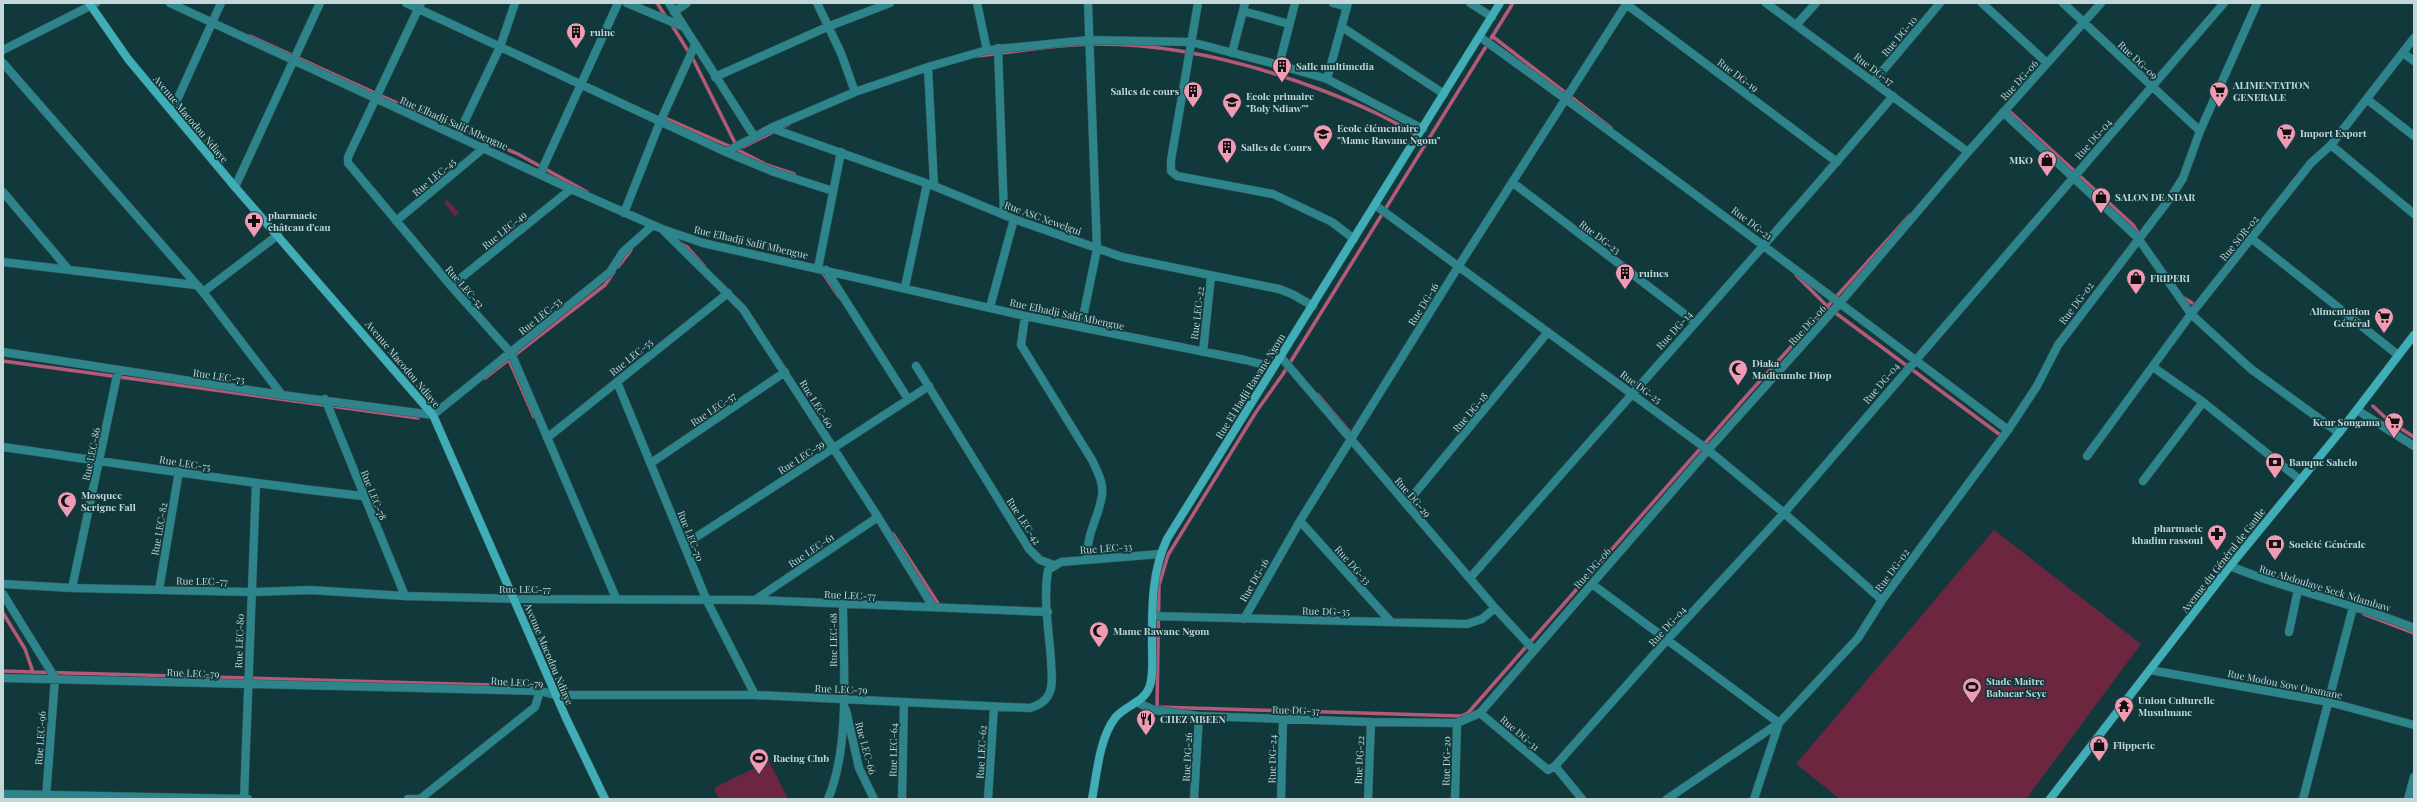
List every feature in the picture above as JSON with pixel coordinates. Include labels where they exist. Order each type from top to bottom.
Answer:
[{"type":"street","points":[[3,50],[92,3]]},
{"type":"street","name":"Avenue Macodou Ndiaye","points":[[92,3],[128,59],[235,187],[433,416],[515,599],[556,695],[604,799]]},
{"type":"street","name":"Rue Elhadji Salif Mbengue","points":[[170,3],[377,99],[485,147],[624,213],[662,229],[703,243],[905,287],[1026,316],[1203,352],[1272,368]]},
{"type":"street","points":[[172,111],[221,3]]},
{"type":"street","points":[[235,187],[295,60],[320,3]]},
{"type":"street","points":[[406,3],[420,6],[580,86],[726,152],[774,172],[833,191]]},
{"type":"street","points":[[458,136],[500,47],[515,3]]},
{"type":"street","points":[[540,174],[618,3]]},
{"type":"street","points":[[628,3],[684,27]]},
{"type":"street","points":[[669,3],[754,136]]},
{"type":"street","points":[[674,12],[687,3]]},
{"type":"street","points":[[817,3],[826,27],[841,53],[854,92]]},
{"type":"street","points":[[715,77],[876,5],[890,3]]},
{"type":"street","points":[[977,3],[987,50]]},
{"type":"street","points":[[1081,327],[1097,248],[1088,3]]},
{"type":"street","points":[[1198,3],[1171,160],[1171,171],[1177,176],[1273,194],[1332,222],[1354,239]]},
{"type":"street","points":[[1279,65],[1295,3]]},
{"type":"street","points":[[1326,79],[1348,5],[1333,3]]},
{"type":"street","points":[[1470,3],[1492,17]]},
{"type":"street","name":"Rue El Hadji Rawane Ngom","points":[[1092,799],[1105,740],[1112,723],[1115,717],[1144,696],[1152,676],[1153,592],[1160,554],[1272,368],[1313,306],[1500,3]]},
{"type":"street","name":"Rue DG-17","points":[[1766,3],[1797,24],[1968,152]]},
{"type":"street","points":[[1797,24],[1816,3]]},
{"type":"street","name":"Rue DG-10","points":[[1874,81],[1940,3]]},
{"type":"street","points":[[1982,3],[2047,63]]},
{"type":"street","name":"Rue DG-09","points":[[2062,3],[2200,131]]},
{"type":"street","name":"Rue DG-06","points":[[1457,723],[1480,712],[1708,450],[1839,304],[2003,112],[2101,3]]},
{"type":"street","name":"Rue DG-04","points":[[1552,768],[1784,513],[1914,360],[2224,3]]},
{"type":"street","name":"Rue DG-02","points":[[1779,723],[1853,644],[1882,600],[2008,430],[2036,386],[2058,345],[2138,238],[2160,213],[2182,178],[2200,131],[2258,3]]},
{"type":"street","name":"Rue DG-16","points":[[1244,619],[1300,521],[1458,267],[1626,4]]},
{"type":"street","name":"Rue DG-19","points":[[1626,4],[1837,162]]},
{"type":"street","name":"Rue LEC-52","points":[[420,6],[377,99],[348,157],[348,163],[451,286],[511,353],[616,598]]},
{"type":"street","points":[[1232,53],[1244,7],[1289,24]]},
{"type":"street","points":[[1342,27],[1444,94]]},
{"type":"street","name":"Rue DG-21","points":[[1480,37],[1566,98],[1764,244],[1839,304],[2008,430]]},
{"type":"street","name":"Rue SOR-02","points":[[2087,456],[2191,314],[2311,163],[2332,145],[2368,100],[2414,38]]},
{"type":"street","points":[[726,152],[771,128],[854,92],[928,67],[998,48],[1089,40],[1191,42],[1279,65],[1326,79],[1423,129]]},
{"type":"street","points":[[624,213],[660,122],[696,45]]},
{"type":"street","points":[[998,48],[1004,215]]},
{"type":"street","points":[[2404,53],[2414,61]]},
{"type":"street","points":[[3,63],[195,285],[203,292],[282,395]]},
{"type":"street","points":[[905,287],[930,185],[928,67]]},
{"type":"street","name":"Rue DG-14","points":[[1470,578],[1632,392],[1837,162],[1893,96]]},
{"type":"street","points":[[2368,100],[2414,136]]},
{"type":"street","points":[[2003,112],[2138,238],[2191,314],[2251,369],[2339,433]]},
{"type":"street","name":"Rue ASC Xewelgui","points":[[771,128],[842,152],[1014,219],[1097,248],[1144,263],[1279,289],[1292,294],[1313,306]]},
{"type":"street","points":[[2332,145],[2414,214]]},
{"type":"street","name":"Rue LEC-45","points":[[396,221],[485,147]]},
{"type":"street","points":[[842,152],[833,191],[822,269],[908,399]]},
{"type":"street","name":"Rue DG-23","points":[[1512,182],[1695,322]]},
{"type":"street","name":"Rue LEC-49","points":[[451,286],[571,189]]},
{"type":"street","points":[[3,192],[68,269]]},
{"type":"street","name":"Rue DG-25","points":[[1375,205],[1458,267],[1632,392],[1708,450],[1784,513],[1882,600]]},
{"type":"street","points":[[990,307],[1014,219]]},
{"type":"street","name":"Rue LEC-53","points":[[433,416],[610,272],[623,252],[653,225]]},
{"type":"street","name":"Rue LEC-60","points":[[662,229],[743,309],[878,517],[933,608]]},
{"type":"street","points":[[203,292],[278,235]]},
{"type":"street","points":[[2251,238],[2398,355]]},
{"type":"street","points":[[3,262],[195,285]]},
{"type":"street","name":"Rue LEC-22","points":[[1203,352],[1211,276]]},
{"type":"street","name":"Rue LEC-55","points":[[547,438],[728,293]]},
{"type":"street","points":[[1026,316],[1021,345],[1092,460],[1101,478],[1102,495],[1087,541],[1088,559]]},
{"type":"street","name":"Rue DG-18","points":[[1406,504],[1548,332]]},
{"type":"street","name":"Avenue du Général de Gaulle","points":[[2050,799],[2230,566],[2299,479],[2339,433],[2414,335]]},
{"type":"street","name":"Rue LEC-73","points":[[3,352],[118,371],[433,416]]},
{"type":"street","name":"Rue DG-29","points":[[1280,356],[1495,608],[1534,649]]},
{"type":"street","name":"Rue LEC-42","points":[[916,366],[1029,549],[1040,560],[1054,565]]},
{"type":"street","points":[[2153,367],[2203,402],[2299,479]]},
{"type":"street","name":"Rue LEC-86","points":[[72,588],[118,371]]},
{"type":"street","name":"Rue LEC-57","points":[[651,463],[785,372]]},
{"type":"street","name":"Rue LEC-70","points":[[617,382],[707,601],[755,695]]},
{"type":"street","name":"Rue LEC-59","points":[[684,545],[929,386]]},
{"type":"street","name":"Rue LEC-78","points":[[325,400],[405,596]]},
{"type":"street","points":[[2143,481],[2203,402]]},
{"type":"street","points":[[2357,410],[2414,446]]},
{"type":"street","name":"Rue LEC-75","points":[[3,447],[179,471],[256,484],[363,496]]},
{"type":"street","name":"Rue LEC-82","points":[[159,590],[179,471]]},
{"type":"street","name":"Rue LEC-80","points":[[244,799],[256,484]]},
{"type":"street","name":"Rue LEC-61","points":[[755,600],[878,517]]},
{"type":"street","name":"Rue DG-33","points":[[1300,521],[1391,622]]},
{"type":"street","name":"Rue LEC-33","points":[[1054,565],[1061,562],[1088,559],[1160,554]]},
{"type":"street","points":[[1048,612],[1048,570],[1054,565]]},
{"type":"street","name":"Rue Abdoulaye Seck Ndambaw","points":[[2230,566],[2268,582],[2298,590],[2414,628]]},
{"type":"street","name":"Rue LEC-77","points":[[3,584],[72,588],[251,592],[310,590],[405,596],[515,599],[616,598],[707,601],[755,600],[844,605],[1048,612]]},
{"type":"street","points":[[1592,584],[1666,641],[1779,723]]},
{"type":"street","points":[[2289,632],[2298,590]]},
{"type":"street","points":[[3,594],[55,678]]},
{"type":"street","name":"Rue LEC-68","points":[[843,700],[844,605]]},
{"type":"street","name":"Rue DG-35","points":[[1152,616],[1466,624],[1482,619],[1495,608]]},
{"type":"street","points":[[2303,799],[2353,608]]},
{"type":"street","name":"Rue LEC-79","points":[[3,678],[55,678],[540,691],[556,695],[755,695],[1030,708],[1038,706],[1046,700],[1050,692],[1052,680],[1048,612]]},
{"type":"street","name":"Rue Modou Sow Ousmane","points":[[2150,670],[2329,702],[2414,725]]},
{"type":"street","name":"Rue LEC-96","points":[[46,796],[55,678]]},
{"type":"street","points":[[408,799],[420,799],[535,707],[540,691]]},
{"type":"street","points":[[828,799],[840,759],[843,700]]},
{"type":"street","name":"Rue LEC-66","points":[[843,700],[859,768],[874,799]]},
{"type":"street","name":"Rue LEC-64","points":[[902,799],[904,702]]},
{"type":"street","name":"Rue DG-37","points":[[1136,702],[1154,710],[1199,716],[1371,722],[1457,723]]},
{"type":"street","name":"Rue LEC-62","points":[[988,799],[994,707]]},
{"type":"street","name":"Rue DG-31","points":[[1480,712],[1552,768],[1582,799]]},
{"type":"street","name":"Rue DG-26","points":[[1194,799],[1199,716]]},
{"type":"street","name":"Rue DG-24","points":[[1281,799],[1283,719]]},
{"type":"street","name":"Rue DG-22","points":[[1368,799],[1371,722]]},
{"type":"street","name":"Rue DG-20","points":[[1455,799],[1457,723]]},
{"type":"street","points":[[1667,799],[1779,723]]},
{"type":"street","points":[[1754,799],[1779,723]]},
{"type":"street","points":[[2408,799],[2414,780]]},
{"type":"street","points":[[3,794],[249,799]]},
{"type":"shaded area","points":[[447,200],[459,213],[455,216],[444,203]]},
{"type":"shaded area","name":"Stade Maître Babacar Seye","points":[[1994,530],[2141,644],[2026,799],[1840,799],[1796,764]]},
{"type":"shaded area","name":"Racing Club","points":[[769,761],[788,799],[719,799],[714,788]]},
{"type":"waterway","points":[[657,3],[666,17]]},
{"type":"waterway","points":[[1513,3],[1283,374],[1256,412],[1168,555],[1159,585],[1157,707],[1461,716],[1468,713],[1750,392],[1910,215]]},
{"type":"waterway","points":[[670,22],[693,59],[737,147]]},
{"type":"waterway","points":[[250,36],[395,102],[518,154],[587,192]]},
{"type":"waterway","points":[[1492,36],[1611,128]]},
{"type":"waterway","points":[[977,56],[1082,44],[1156,47],[1184,51],[1241,64],[1324,91],[1377,114],[1426,142]]},
{"type":"waterway","points":[[2007,109],[2133,225],[2140,236]]},
{"type":"waterway","points":[[663,117],[738,150],[767,165],[794,174]]},
{"type":"waterway","points":[[743,147],[789,124]]},
{"type":"waterway","points":[[680,243],[687,247],[704,266]]},
{"type":"waterway","points":[[618,267],[631,250]]},
{"type":"waterway","points":[[821,270],[839,297]]},
{"type":"waterway","points":[[485,378],[605,285],[614,272]]},
{"type":"waterway","points":[[1796,275],[1828,307]]},
{"type":"waterway","points":[[2184,298],[2192,303]]},
{"type":"waterway","points":[[1833,311],[2003,437]]},
{"type":"waterway","points":[[509,360],[534,417]]},
{"type":"waterway","points":[[3,361],[418,418]]},
{"type":"waterway","points":[[1317,394],[1352,435]]},
{"type":"waterway","points":[[2373,406],[2389,421],[2414,437]]},
{"type":"waterway","points":[[893,534],[939,605]]},
{"type":"waterway","points":[[3,613],[25,649],[33,672],[3,671]]},
{"type":"waterway","points":[[2364,614],[2414,633]]},
{"type":"waterway","points":[[33,672],[529,686]]},
{"type":"place","name":"ruine","points":[[576,49]]},
{"type":"place","name":"Salle multimedia","points":[[1282,83]]},
{"type":"place","name":"Salles de cours","points":[[1193,108]]},
{"type":"place","name":"ALIMENTATION GENERALE","points":[[2219,108]]},
{"type":"place","name":"Ecole primaire \"Boly Ndiaw\"\"","points":[[1232,119]]},
{"type":"place","name":"Import Export","points":[[2286,150]]},
{"type":"place","name":"Ecole élémentaire \"Mame Rawane Ngom\"","points":[[1323,151]]},
{"type":"place","name":"Salles de Cours","points":[[1227,164]]},
{"type":"place","name":"MKO","points":[[2047,177]]},
{"type":"place","name":"SALON DE NDAR","points":[[2101,214]]},
{"type":"place","name":"pharmacie château d'eau","points":[[254,238]]},
{"type":"place","name":"ruines","points":[[1625,290]]},
{"type":"place","name":"FRIPERI","points":[[2136,295]]},
{"type":"place","name":"Alimentation Général","points":[[2384,334]]},
{"type":"place","name":"Diaka Madieumbe Diop","points":[[1738,386]]},
{"type":"place","name":"Keur Songama","points":[[2394,439]]},
{"type":"place","name":"Banque Sahelo","points":[[2275,479]]},
{"type":"place","name":"Mosquee Serigne Fall","points":[[67,518]]},
{"type":"place","name":"pharmacie khadim rassoul","points":[[2217,551]]},
{"type":"place","name":"Société Générale","points":[[2275,561]]},
{"type":"place","name":"Mame Rawane Ngom","points":[[1099,648]]},
{"type":"place","name":"Stade Maître Babacar Seye","points":[[1972,704]]},
{"type":"place","name":"Union Culturelle Musulmane","points":[[2124,723]]},
{"type":"place","name":"CHEZ MBEEN","points":[[1146,736]]},
{"type":"place","name":"Flipperie","points":[[2099,762]]},
{"type":"place","name":"Racing Club","points":[[759,775]]}]
